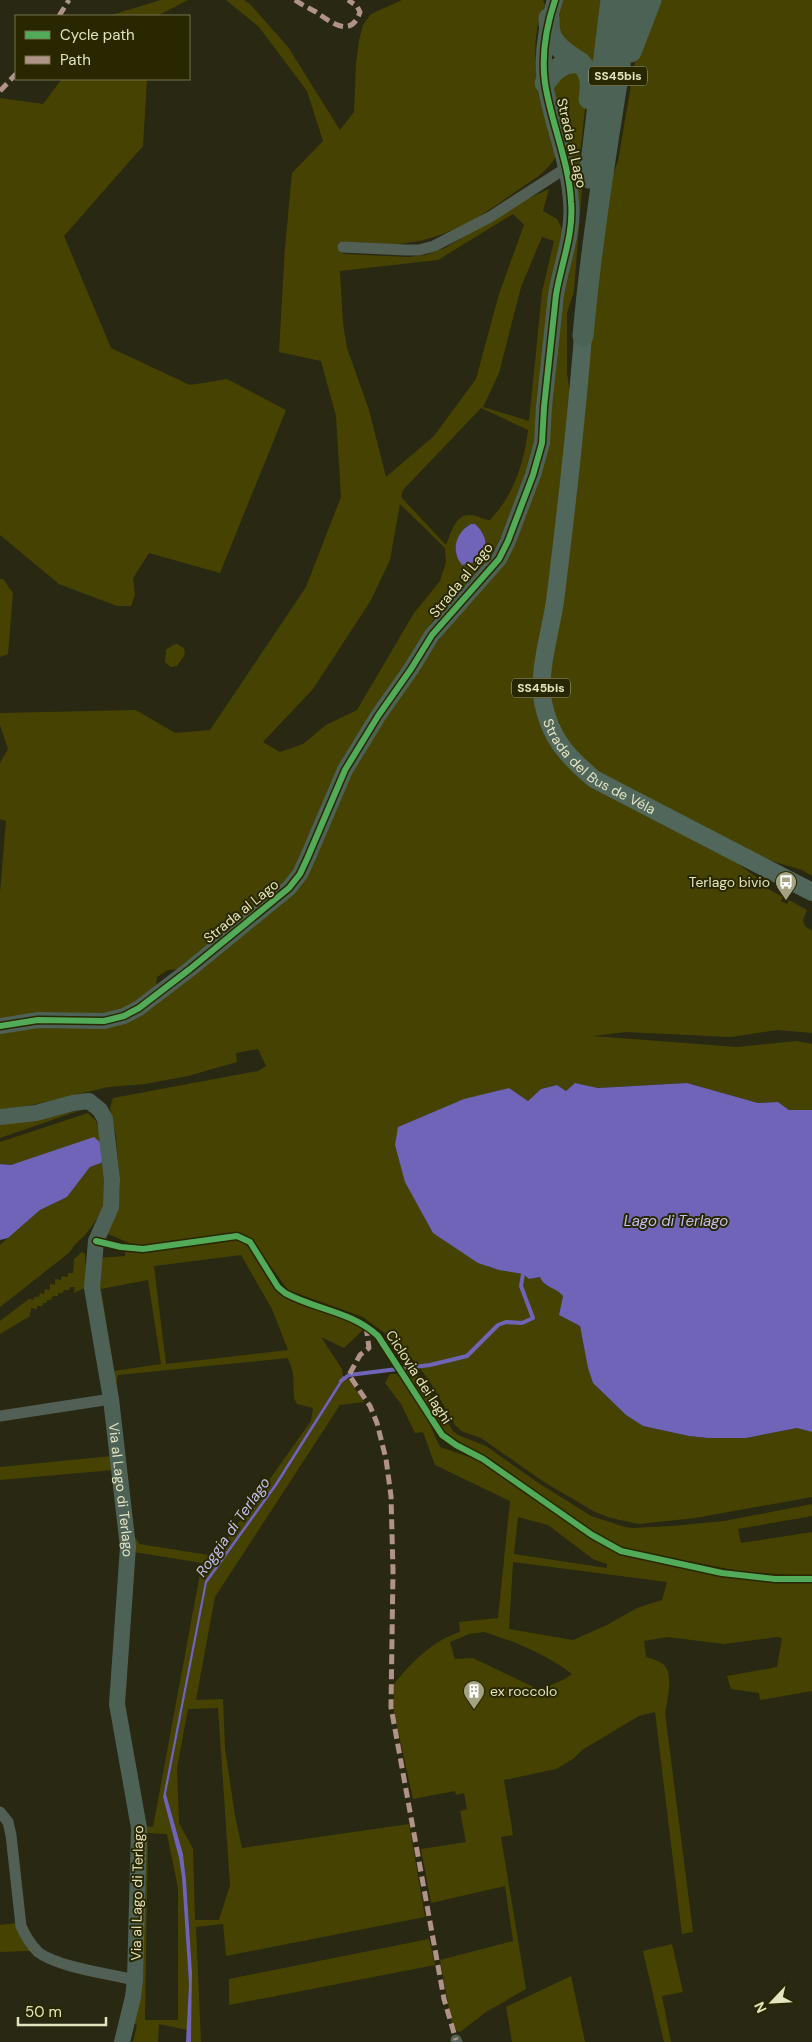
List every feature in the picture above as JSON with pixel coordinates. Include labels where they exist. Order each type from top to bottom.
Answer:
[{"type":"highway","name":"Strada del Bus de Véla","points":[[583,336],[582,276],[588,192],[612,0]]},
{"type":"highway","name":"Strada del Bus de Véla","points":[[583,336],[590,258],[630,0]]},
{"type":"highway","points":[[607,152],[636,36],[651,0]]},
{"type":"highway","points":[[552,9],[550,32],[553,40],[580,62],[588,74],[590,82],[584,158],[588,192]]},
{"type":"highway","points":[[545,83],[557,68],[568,63],[580,62]]},
{"type":"main road","name":"Strada del Bus de Véla","points":[[583,336],[578,407],[556,592],[541,684],[542,700],[551,729],[565,753],[594,779],[812,892]]},
{"type":"street","name":"Strada al Lago","points":[[0,1026],[38,1020],[104,1020],[124,1016],[139,1008],[190,969],[289,888],[300,874],[308,859],[345,770],[378,716],[432,635],[499,559],[528,491],[542,443],[556,295],[565,260],[571,220],[571,201],[566,168],[545,83],[544,50],[552,9]]},
{"type":"street","points":[[343,248],[420,250],[434,246],[490,216],[566,168]]},
{"type":"street","name":"Via al Lago di Terlago","points":[[0,1117],[36,1113],[73,1103],[89,1101],[100,1110],[104,1119],[110,1151],[113,1192],[110,1207],[96,1241],[92,1288],[111,1399],[128,1547],[117,1704],[139,1828],[135,1980],[133,1998],[122,2042]]},
{"type":"street","points":[[0,1416],[111,1399]]},
{"type":"street","name":"Via al Lago di Terlago","points":[[0,1812],[8,1822],[11,1835],[21,1926],[38,1951],[50,1959],[66,1964],[135,1980]]},
{"type":"shaded area","points":[[161,0],[188,0],[159,15],[111,15]]},
{"type":"shaded area","points":[[226,0],[244,0],[250,4],[288,47],[340,130],[354,112],[359,40],[363,25],[371,14],[402,0],[543,0],[545,5],[540,17],[535,45],[544,109],[557,155],[553,161],[538,176],[460,227],[415,242],[384,244],[344,242],[343,254],[408,257],[425,255],[445,248],[527,199],[549,189],[543,211],[557,219],[565,235],[551,291],[535,441],[523,488],[533,489],[550,414],[560,304],[578,221],[579,207],[554,95],[552,77],[561,69],[567,68],[577,69],[585,76],[588,82],[580,154],[582,188],[574,291],[567,313],[567,373],[571,401],[562,492],[575,494],[594,269],[609,185],[618,161],[637,50],[658,0],[812,0],[812,876],[802,870],[762,858],[607,779],[583,761],[563,737],[551,706],[548,681],[557,634],[574,496],[561,495],[546,614],[532,682],[536,710],[546,738],[569,767],[591,787],[725,854],[764,883],[763,886],[783,897],[781,901],[787,904],[789,900],[807,910],[803,920],[805,926],[812,931],[812,1033],[777,1030],[731,1037],[626,1032],[593,1036],[737,1047],[797,1041],[812,1044],[812,1110],[789,1110],[778,1102],[758,1103],[687,1083],[598,1088],[575,1083],[566,1091],[557,1085],[541,1089],[528,1101],[509,1088],[489,1093],[462,1121],[455,1144],[453,1173],[459,1189],[469,1231],[488,1267],[523,1274],[529,1279],[540,1277],[546,1286],[558,1289],[563,1296],[559,1315],[580,1326],[593,1383],[626,1415],[643,1426],[708,1438],[746,1438],[797,1428],[812,1432],[812,1497],[695,1518],[639,1524],[611,1518],[595,1512],[544,1482],[481,1438],[461,1431],[455,1425],[432,1385],[417,1364],[390,1337],[363,1317],[288,1290],[251,1239],[237,1233],[172,1244],[147,1246],[132,1244],[107,1234],[118,1207],[120,1189],[116,1136],[110,1108],[113,1098],[258,1071],[266,1066],[258,1049],[236,1053],[237,1062],[188,1076],[145,1084],[108,1087],[17,1108],[0,1109],[0,1031],[44,1024],[116,1022],[138,1016],[298,886],[308,872],[357,759],[454,618],[505,563],[532,492],[520,491],[509,521],[493,552],[481,569],[433,620],[406,671],[361,730],[282,890],[179,969],[168,970],[157,977],[156,987],[123,1013],[103,1017],[66,1015],[0,1019],[0,893],[6,821],[0,819],[0,763],[8,749],[0,725],[0,713],[136,710],[175,733],[210,730],[306,587],[341,497],[336,416],[321,361],[279,352],[285,247],[292,173],[323,141],[307,91],[259,27]],"holes":[[[513,214],[524,225],[499,294],[476,379],[434,436],[386,477],[369,410],[347,348],[343,323],[340,271],[438,260]],[[542,237],[554,241],[542,292],[529,421],[483,407],[499,373],[521,287]],[[481,408],[528,430],[521,466],[506,500],[490,520],[470,515],[461,518],[454,526],[446,545],[401,497],[403,490]],[[400,504],[445,548],[446,562],[440,581],[414,613],[357,710],[326,725],[303,744],[280,752],[263,742],[313,689],[371,600],[390,560]],[[471,524],[475,524],[481,531],[486,544],[482,556],[477,560],[462,565],[456,554],[456,543],[462,532]]]},
{"type":"shaded area","points":[[562,0],[601,0],[593,65],[555,28]]},
{"type":"shaded area","points":[[61,80],[147,80],[143,146],[64,236],[111,348],[190,385],[227,379],[286,410],[220,573],[149,553],[133,578],[135,595],[131,606],[117,606],[59,584],[0,535],[0,98],[43,104]]},
{"type":"shaded area","points":[[0,579],[3,579],[13,593],[8,654],[0,657]]},
{"type":"shaded area","points":[[177,644],[184,648],[185,654],[177,666],[171,667],[165,662],[166,650]]},
{"type":"shaded area","points":[[81,1110],[0,1138],[0,1122],[43,1118]]},
{"type":"shaded area","points":[[88,1113],[96,1121],[102,1144],[51,1153],[11,1165],[0,1164],[0,1142]]},
{"type":"shaded area","points":[[104,1159],[106,1182],[104,1200],[93,1225],[70,1252],[0,1307],[0,1245],[40,1210],[67,1197],[90,1167],[101,1163]]},
{"type":"shaded area","points":[[238,1240],[251,1250],[274,1285],[286,1296],[365,1328],[344,1348],[321,1337],[342,1369],[343,1376],[274,1485],[205,1581],[163,1797],[179,1858],[182,1878],[189,1984],[187,2030],[159,2024],[158,2042],[133,2042],[137,2025],[132,2022],[144,1826],[153,1827],[202,1563],[134,1552],[134,1535],[139,1544],[215,1556],[311,1421],[313,1408],[297,1404],[294,1398],[293,1373],[288,1358],[118,1375],[115,1391],[97,1289],[98,1258],[125,1256],[125,1251],[176,1249]],"holes":[[[241,1255],[272,1309],[288,1350],[166,1364],[154,1266]],[[148,1280],[161,1364],[114,1371],[101,1289]],[[148,1833],[167,1834],[178,1888],[178,2020],[145,2020]]]},
{"type":"shaded area","points":[[82,1252],[85,1254],[87,1287],[74,1293],[75,1287],[70,1287],[69,1290],[64,1290],[63,1293],[58,1293],[58,1296],[53,1296],[51,1300],[47,1300],[42,1306],[37,1306],[37,1309],[31,1308],[30,1316],[0,1334],[0,1321],[29,1299],[34,1300],[34,1297],[39,1297],[40,1293],[44,1294],[45,1289],[50,1290],[50,1284],[55,1285],[55,1279],[61,1280],[62,1276],[68,1277],[68,1273],[73,1273],[74,1259]]},
{"type":"shaded area","points":[[414,1370],[453,1431],[458,1435],[486,1446],[534,1480],[591,1516],[633,1528],[673,1526],[724,1521],[812,1504],[812,1516],[738,1529],[741,1543],[812,1532],[812,1576],[744,1572],[621,1548],[609,1542],[480,1453],[447,1435],[404,1372]]},
{"type":"shaded area","points":[[390,1374],[399,1374],[426,1416],[440,1447],[481,1461],[539,1503],[612,1550],[658,1562],[752,1580],[812,1582],[812,1691],[760,1700],[759,1693],[731,1689],[727,1676],[777,1667],[782,1638],[777,1637],[724,1644],[667,1637],[644,1641],[646,1657],[664,1665],[669,1675],[665,1713],[693,1932],[682,1934],[655,1712],[639,1716],[582,1750],[573,1759],[556,1769],[504,1780],[513,1835],[501,1837],[526,1989],[486,2012],[460,2032],[452,2024],[440,1960],[513,1941],[505,1886],[431,1903],[421,1849],[466,1842],[460,1811],[467,1809],[464,1793],[456,1795],[455,1791],[413,1799],[394,1712],[394,1684],[423,1653],[440,1641],[460,1632],[459,1622],[498,1618],[510,1501],[435,1465],[423,1432],[415,1433],[401,1404],[385,1383]],"holes":[[[518,1517],[548,1525],[593,1559],[607,1564],[607,1568],[514,1554]],[[513,1562],[667,1582],[662,1600],[637,1608],[607,1625],[573,1640],[509,1629]],[[484,1632],[507,1640],[530,1649],[572,1674],[540,1690],[473,1658],[455,1659],[450,1642],[469,1634]]]},
{"type":"shaded area","points":[[345,1378],[349,1380],[364,1402],[340,1405],[215,1597],[196,1700],[223,1699],[225,1748],[235,1816],[242,1848],[409,1824],[425,1917],[226,1956],[223,1924],[196,1927],[201,2042],[191,2042],[192,1972],[186,1880],[183,1854],[166,1794],[207,1583],[278,1484]],"holes":[[[218,1708],[230,1885],[219,1920],[195,1920],[193,1849],[179,1823],[177,1768],[188,1709]]]},
{"type":"shaded area","points":[[112,1456],[114,1470],[0,1480],[0,1467]]},
{"type":"shaded area","points":[[16,1923],[30,1951],[0,1952],[0,1925]]},
{"type":"shaded area","points":[[429,1939],[435,1965],[229,2005],[229,1979]]},
{"type":"shaded area","points":[[672,1944],[683,1992],[662,1996],[671,2042],[664,2042],[643,1951]]},
{"type":"shaded area","points":[[571,1976],[585,2042],[512,2042],[506,2007]]},
{"type":"water","points":[[475,524],[481,531],[486,544],[485,550],[477,560],[462,565],[456,554],[456,542],[466,527]]},
{"type":"water","name":"Lago di Terlago","points":[[575,1083],[598,1088],[687,1083],[758,1103],[778,1102],[789,1110],[812,1110],[812,1432],[797,1428],[746,1438],[708,1438],[643,1426],[626,1415],[593,1383],[588,1368],[580,1326],[559,1315],[563,1296],[560,1293],[544,1283],[540,1277],[529,1279],[523,1274],[499,1270],[478,1263],[433,1233],[405,1182],[395,1145],[398,1127],[464,1099],[509,1088],[528,1101],[541,1089],[557,1085],[566,1091]]},
{"type":"water","points":[[94,1137],[102,1144],[104,1159],[101,1163],[90,1167],[67,1197],[40,1210],[8,1238],[0,1240],[0,1164],[11,1165]]},
{"type":"water","points":[[343,1376],[345,1378],[278,1484],[207,1583],[166,1794],[183,1854],[186,1880],[192,1972],[191,2042],[186,2042],[189,1984],[182,1878],[179,1858],[163,1797],[205,1581],[274,1485]]},
{"type":"waterway","name":"Roggia di Terlago","points":[[341,1381],[349,1375],[430,1365],[467,1356],[498,1325],[506,1322],[522,1323],[533,1318],[521,1286],[523,1274]]},
{"type":"marked path","points":[[60,15],[69,0]]},
{"type":"marked path","points":[[295,0],[334,24],[346,27],[356,20],[360,12],[357,6],[348,0]]},
{"type":"marked path","points":[[0,91],[15,75]]},
{"type":"marked path","points":[[366,1326],[369,1348],[360,1355],[349,1375],[370,1406],[377,1423],[386,1459],[391,1496],[393,1571],[391,1707],[444,1999],[456,2040]]},
{"type":"cycle path","points":[[0,1026],[38,1020],[104,1021],[124,1016],[139,1008],[190,969],[289,888],[300,874],[345,770],[378,716],[432,635],[499,559],[508,541],[533,475],[542,443],[556,295],[571,226],[570,187],[548,98],[544,72],[545,41],[555,0]]},
{"type":"cycle path","name":"Ciclovia dei laghi","points":[[96,1241],[121,1247],[143,1249],[237,1236],[250,1242],[278,1287],[285,1293],[356,1321],[378,1336],[442,1435],[456,1445],[483,1459],[592,1535],[621,1551],[722,1573],[775,1579],[812,1579]]},
{"type":"place","name":"Terlago bivio","points":[[786,901]]},
{"type":"place","name":"ex roccolo","points":[[474,1710]]}]
